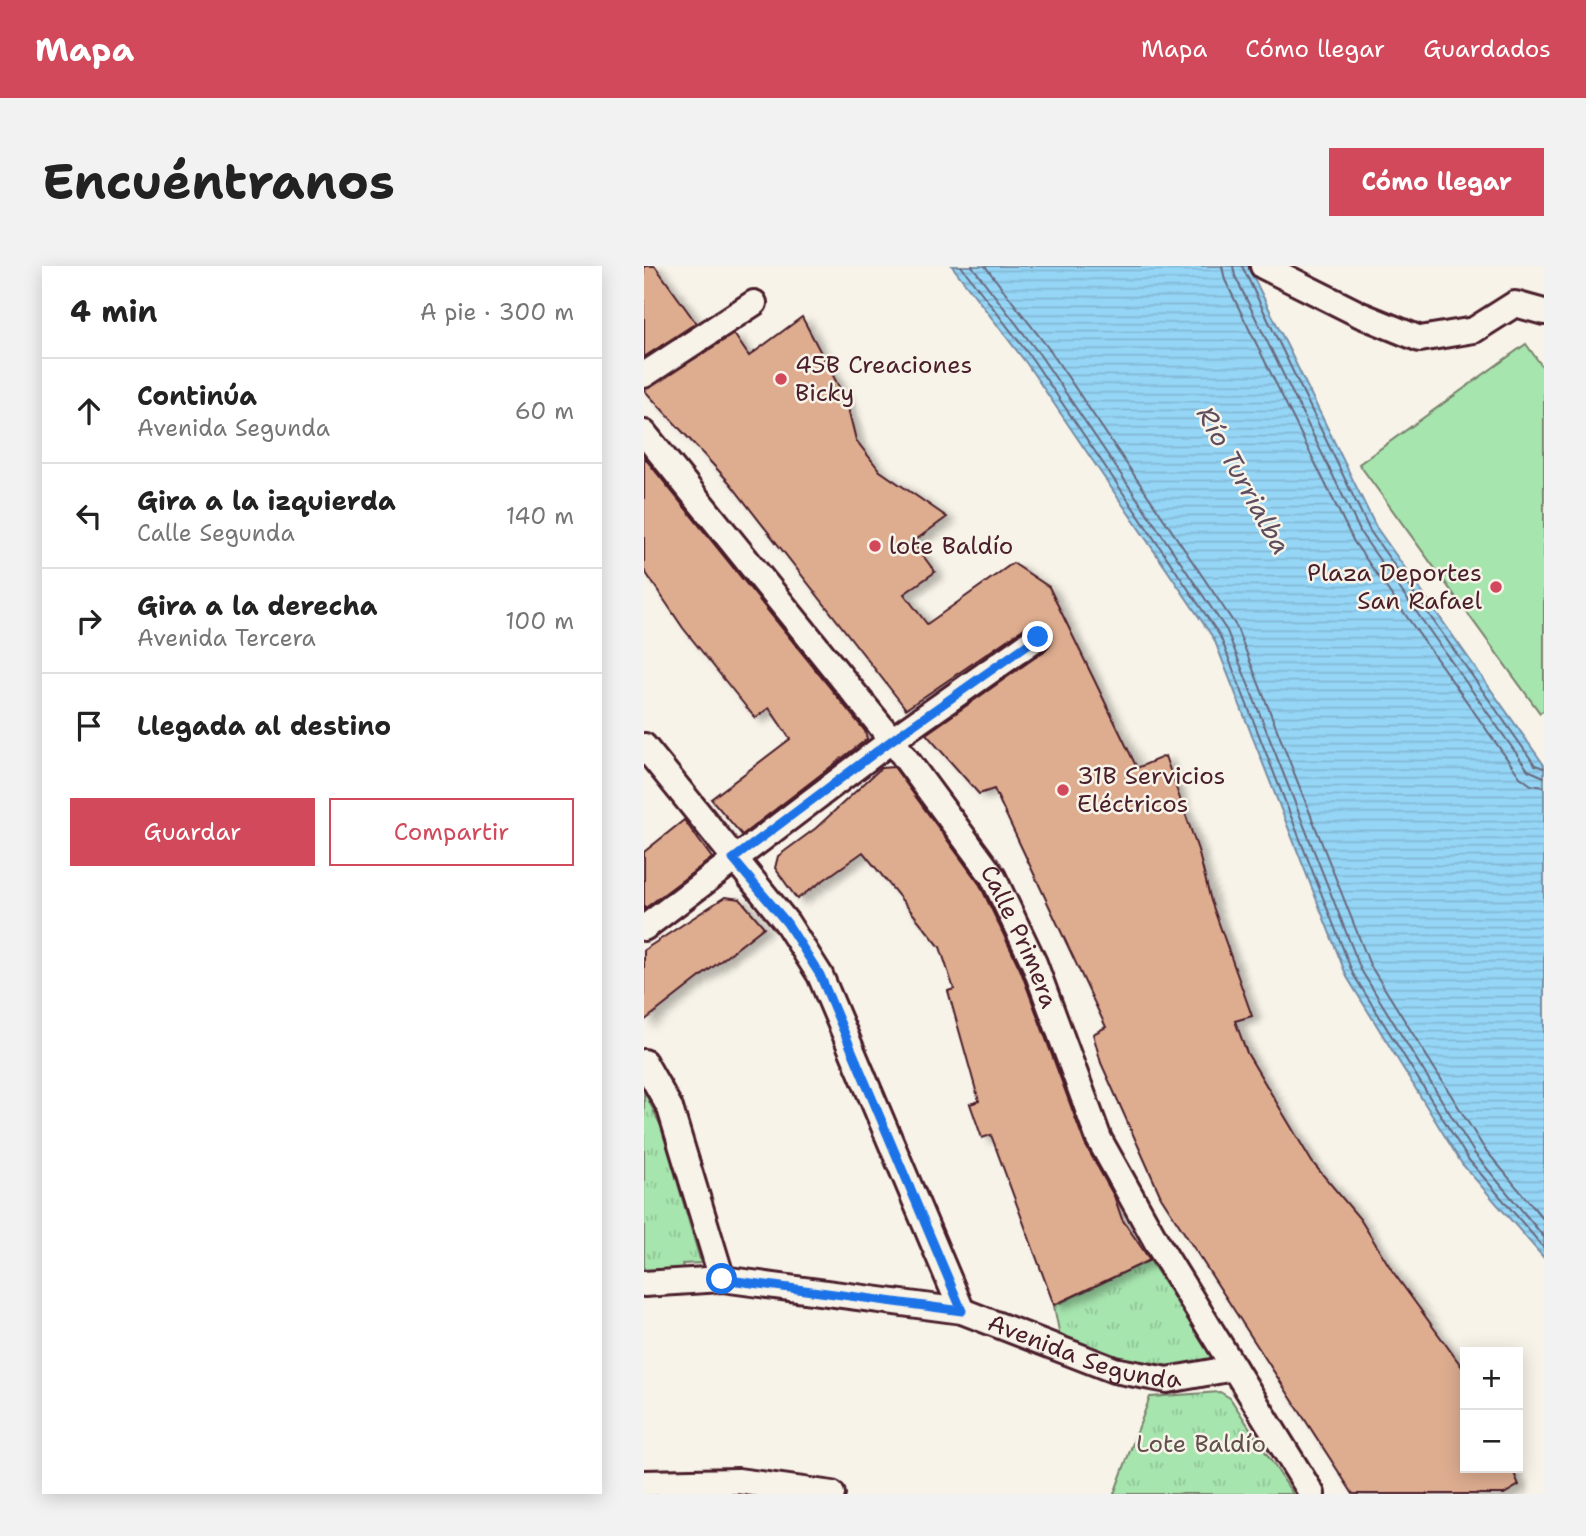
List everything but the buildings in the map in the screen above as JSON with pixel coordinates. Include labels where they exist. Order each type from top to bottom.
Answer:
[{"type":"street","points":[[1263,266],[1361,315],[1420,339],[1474,330],[1515,304],[1544,312]]},
{"type":"street","points":[[644,375],[754,303]]},
{"type":"street","name":"Calle Primera","points":[[644,433],[892,740],[993,877],[1034,963],[1099,1139],[1160,1248],[1312,1494]]},
{"type":"street","points":[[644,928],[892,740],[1038,637]]},
{"type":"street","points":[[644,746],[787,923],[820,975],[962,1311]]},
{"type":"street","points":[[644,1062],[670,1108],[722,1279]]},
{"type":"street","name":"Avenida Segunda","points":[[644,1284],[722,1279],[962,1311],[1114,1370],[1167,1380],[1234,1368]]},
{"type":"street","points":[[644,1483],[738,1481],[832,1494]]},
{"type":"green space","name":"Plaza Deportes San Rafael","points":[[1526,344],[1544,369],[1544,710],[1540,713],[1359,464]]},
{"type":"green space","points":[[644,1091],[661,1126],[701,1263],[682,1264],[685,1273],[644,1277]]},
{"type":"green space","name":"Lote Baldío","points":[[1150,1260],[1219,1369],[1134,1372],[1062,1346],[1054,1306]]},
{"type":"green space","name":"Lote Baldío","points":[[1220,1392],[1230,1398],[1293,1494],[1114,1494],[1150,1397]]},
{"type":"water","name":"Río Turrialba","points":[[952,266],[1248,266],[1376,527],[1544,765],[1544,1258],[1462,1164],[1347,977],[1214,639],[1027,364]]},
{"type":"place","name":"45B Creaciones Bicky","points":[[781,379]]},
{"type":"place","name":"lote Baldío","points":[[875,546]]},
{"type":"place","name":"Plaza Deportes San Rafael","points":[[1496,587]]},
{"type":"place","name":"31B Servicios Eléctricos","points":[[1063,790]]},
{"type":"route","points":[[722,1279],[962,1311],[820,975],[787,923],[733,859],[892,740],[1038,637]]}]
